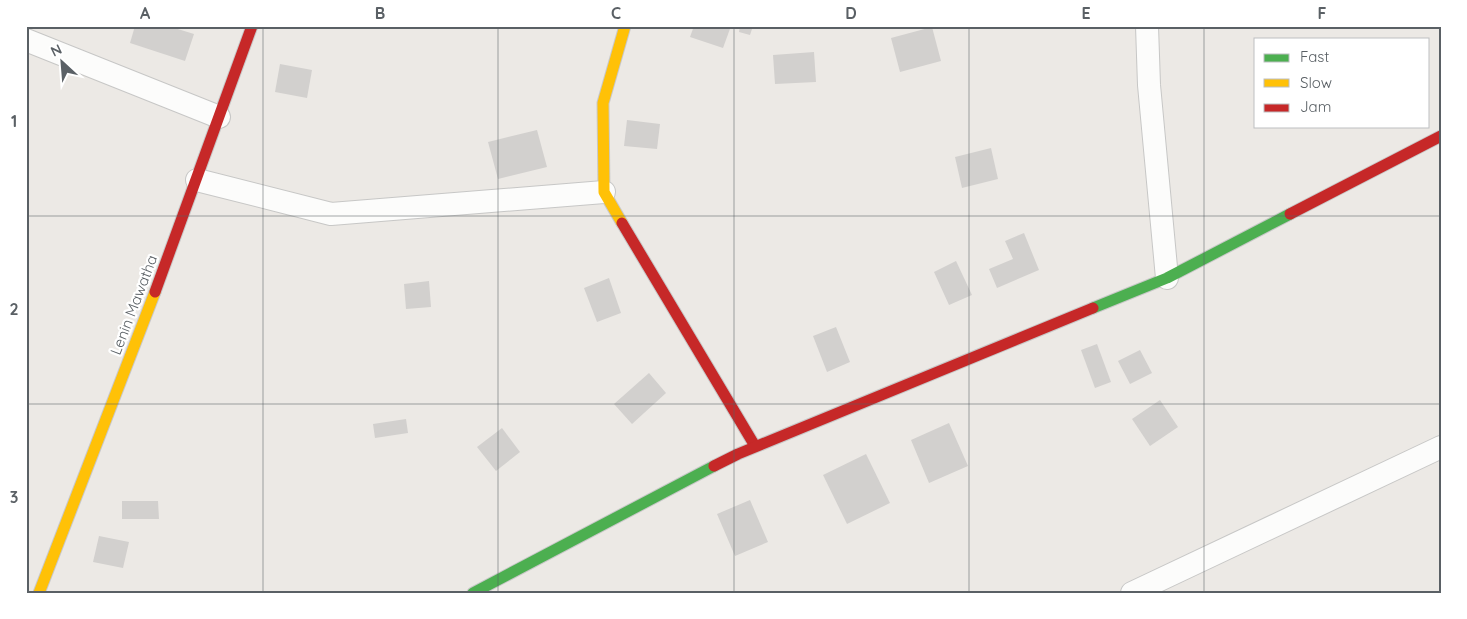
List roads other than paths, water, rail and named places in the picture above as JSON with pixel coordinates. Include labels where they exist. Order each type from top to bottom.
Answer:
[{"type":"street","name":"Lenin Mawatha","points":[[39,593],[197,180],[252,26]]},
{"type":"street","points":[[625,26],[603,103],[604,192],[755,446]]},
{"type":"street","points":[[1148,26],[1149,85],[1167,278]]},
{"type":"street","points":[[26,40],[219,117]]},
{"type":"street","points":[[473,593],[755,446],[1167,278],[1441,136]]},
{"type":"street","points":[[197,180],[331,214],[604,192]]},
{"type":"street","points":[[1132,593],[1441,447]]}]
